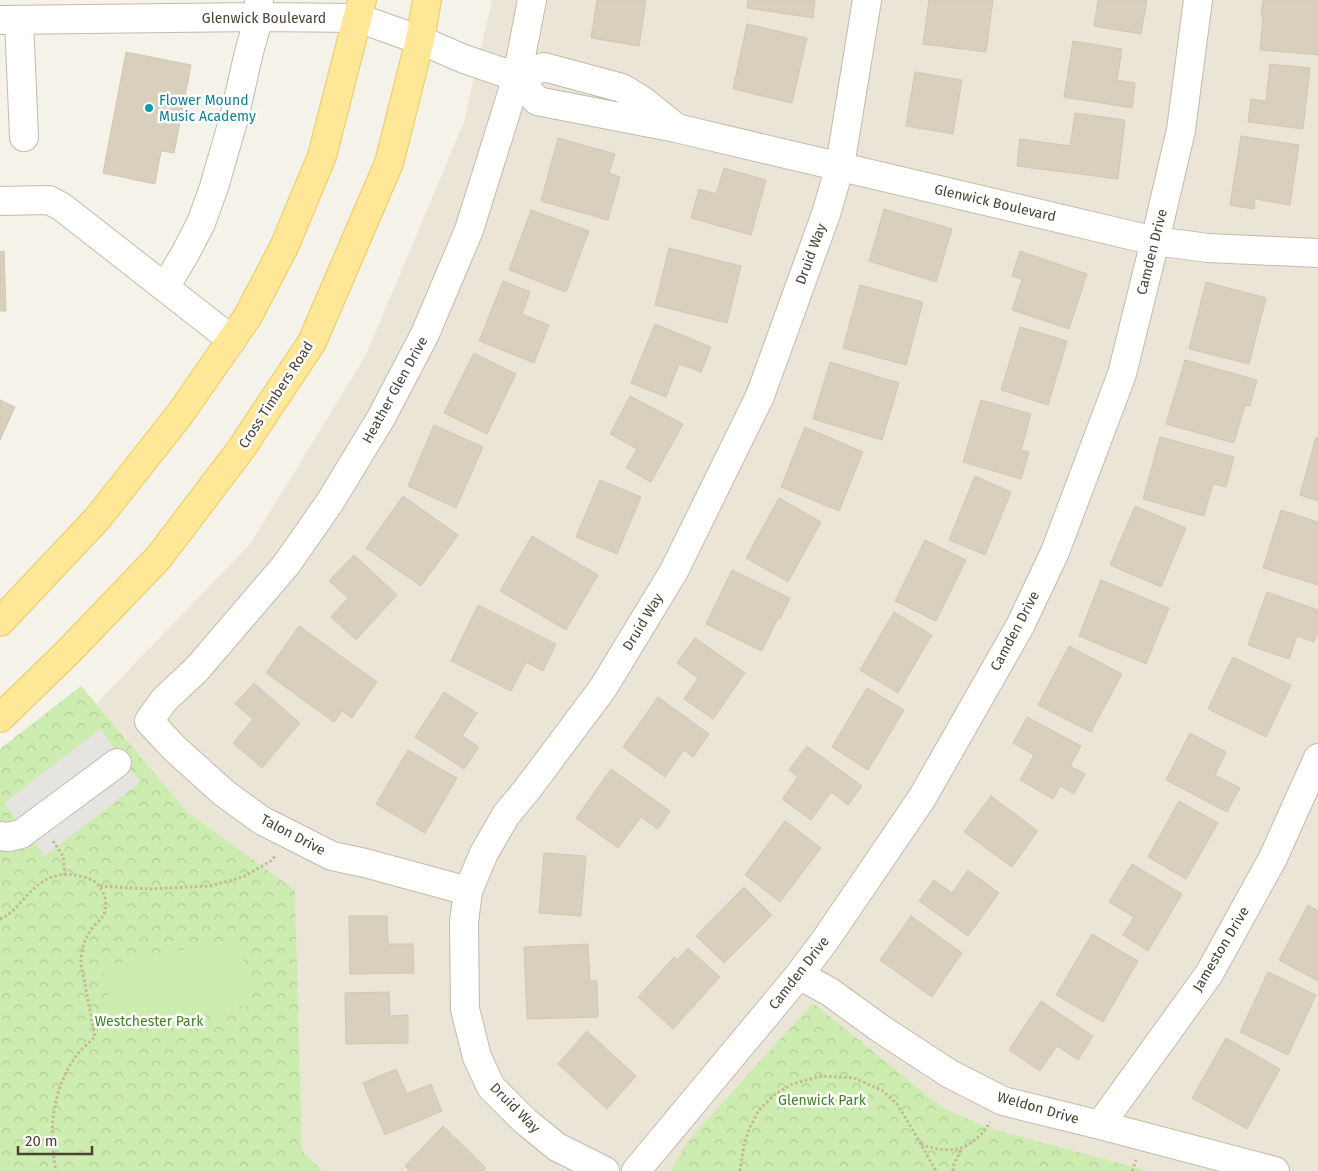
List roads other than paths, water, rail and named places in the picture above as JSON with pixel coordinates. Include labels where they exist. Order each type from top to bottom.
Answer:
[{"type":"main road","name":"Cross Timbers Road","points":[[0,718],[68,652],[158,557],[241,449],[312,342],[389,163],[420,40],[427,0]]},
{"type":"main road","points":[[0,622],[97,519],[180,414],[248,316],[284,247],[322,156],[360,9]]},
{"type":"street","name":"Heather Glen Drive","points":[[149,721],[164,700],[197,668],[286,565],[330,502],[381,418],[425,334],[469,230],[518,77],[532,0]]},
{"type":"street","name":"Druid Way","points":[[605,1171],[557,1147],[525,1121],[491,1087],[478,1057],[465,1009],[464,922],[468,891],[484,854],[506,815],[603,688],[674,571],[760,396],[826,214],[840,166],[867,0]]},
{"type":"street","name":"Camden Drive","points":[[636,1171],[799,975],[826,939],[922,798],[1020,626],[1055,552],[1122,374],[1181,130],[1198,0]]},
{"type":"street","name":"Glenwick Boulevard","points":[[8,15],[259,9],[360,9],[420,40],[464,59],[518,77],[537,101],[676,128],[1155,241],[1208,248],[1318,253]]},
{"type":"street","points":[[164,287],[201,224],[214,187],[234,118],[259,9]]},
{"type":"street","points":[[8,15],[24,137]]},
{"type":"street","points":[[0,200],[49,200],[62,207],[232,340]]},
{"type":"street","name":"Talon Drive","points":[[149,721],[174,748],[224,793],[261,820],[332,856],[468,891]]},
{"type":"street","name":"Jameston Drive","points":[[1100,1125],[1209,974],[1273,858],[1318,758]]},
{"type":"street","points":[[0,836],[8,837],[21,834],[117,763]]},
{"type":"street","name":"Weldon Drive","points":[[799,975],[830,992],[950,1074],[1003,1101],[1275,1171]]},
{"type":"place","name":"Flower Mound Music Academy","points":[[149,108]]},
{"type":"park label","name":"Westchester Park","points":[[149,1021]]},
{"type":"park label","name":"Glenwick Park","points":[[822,1100]]}]
